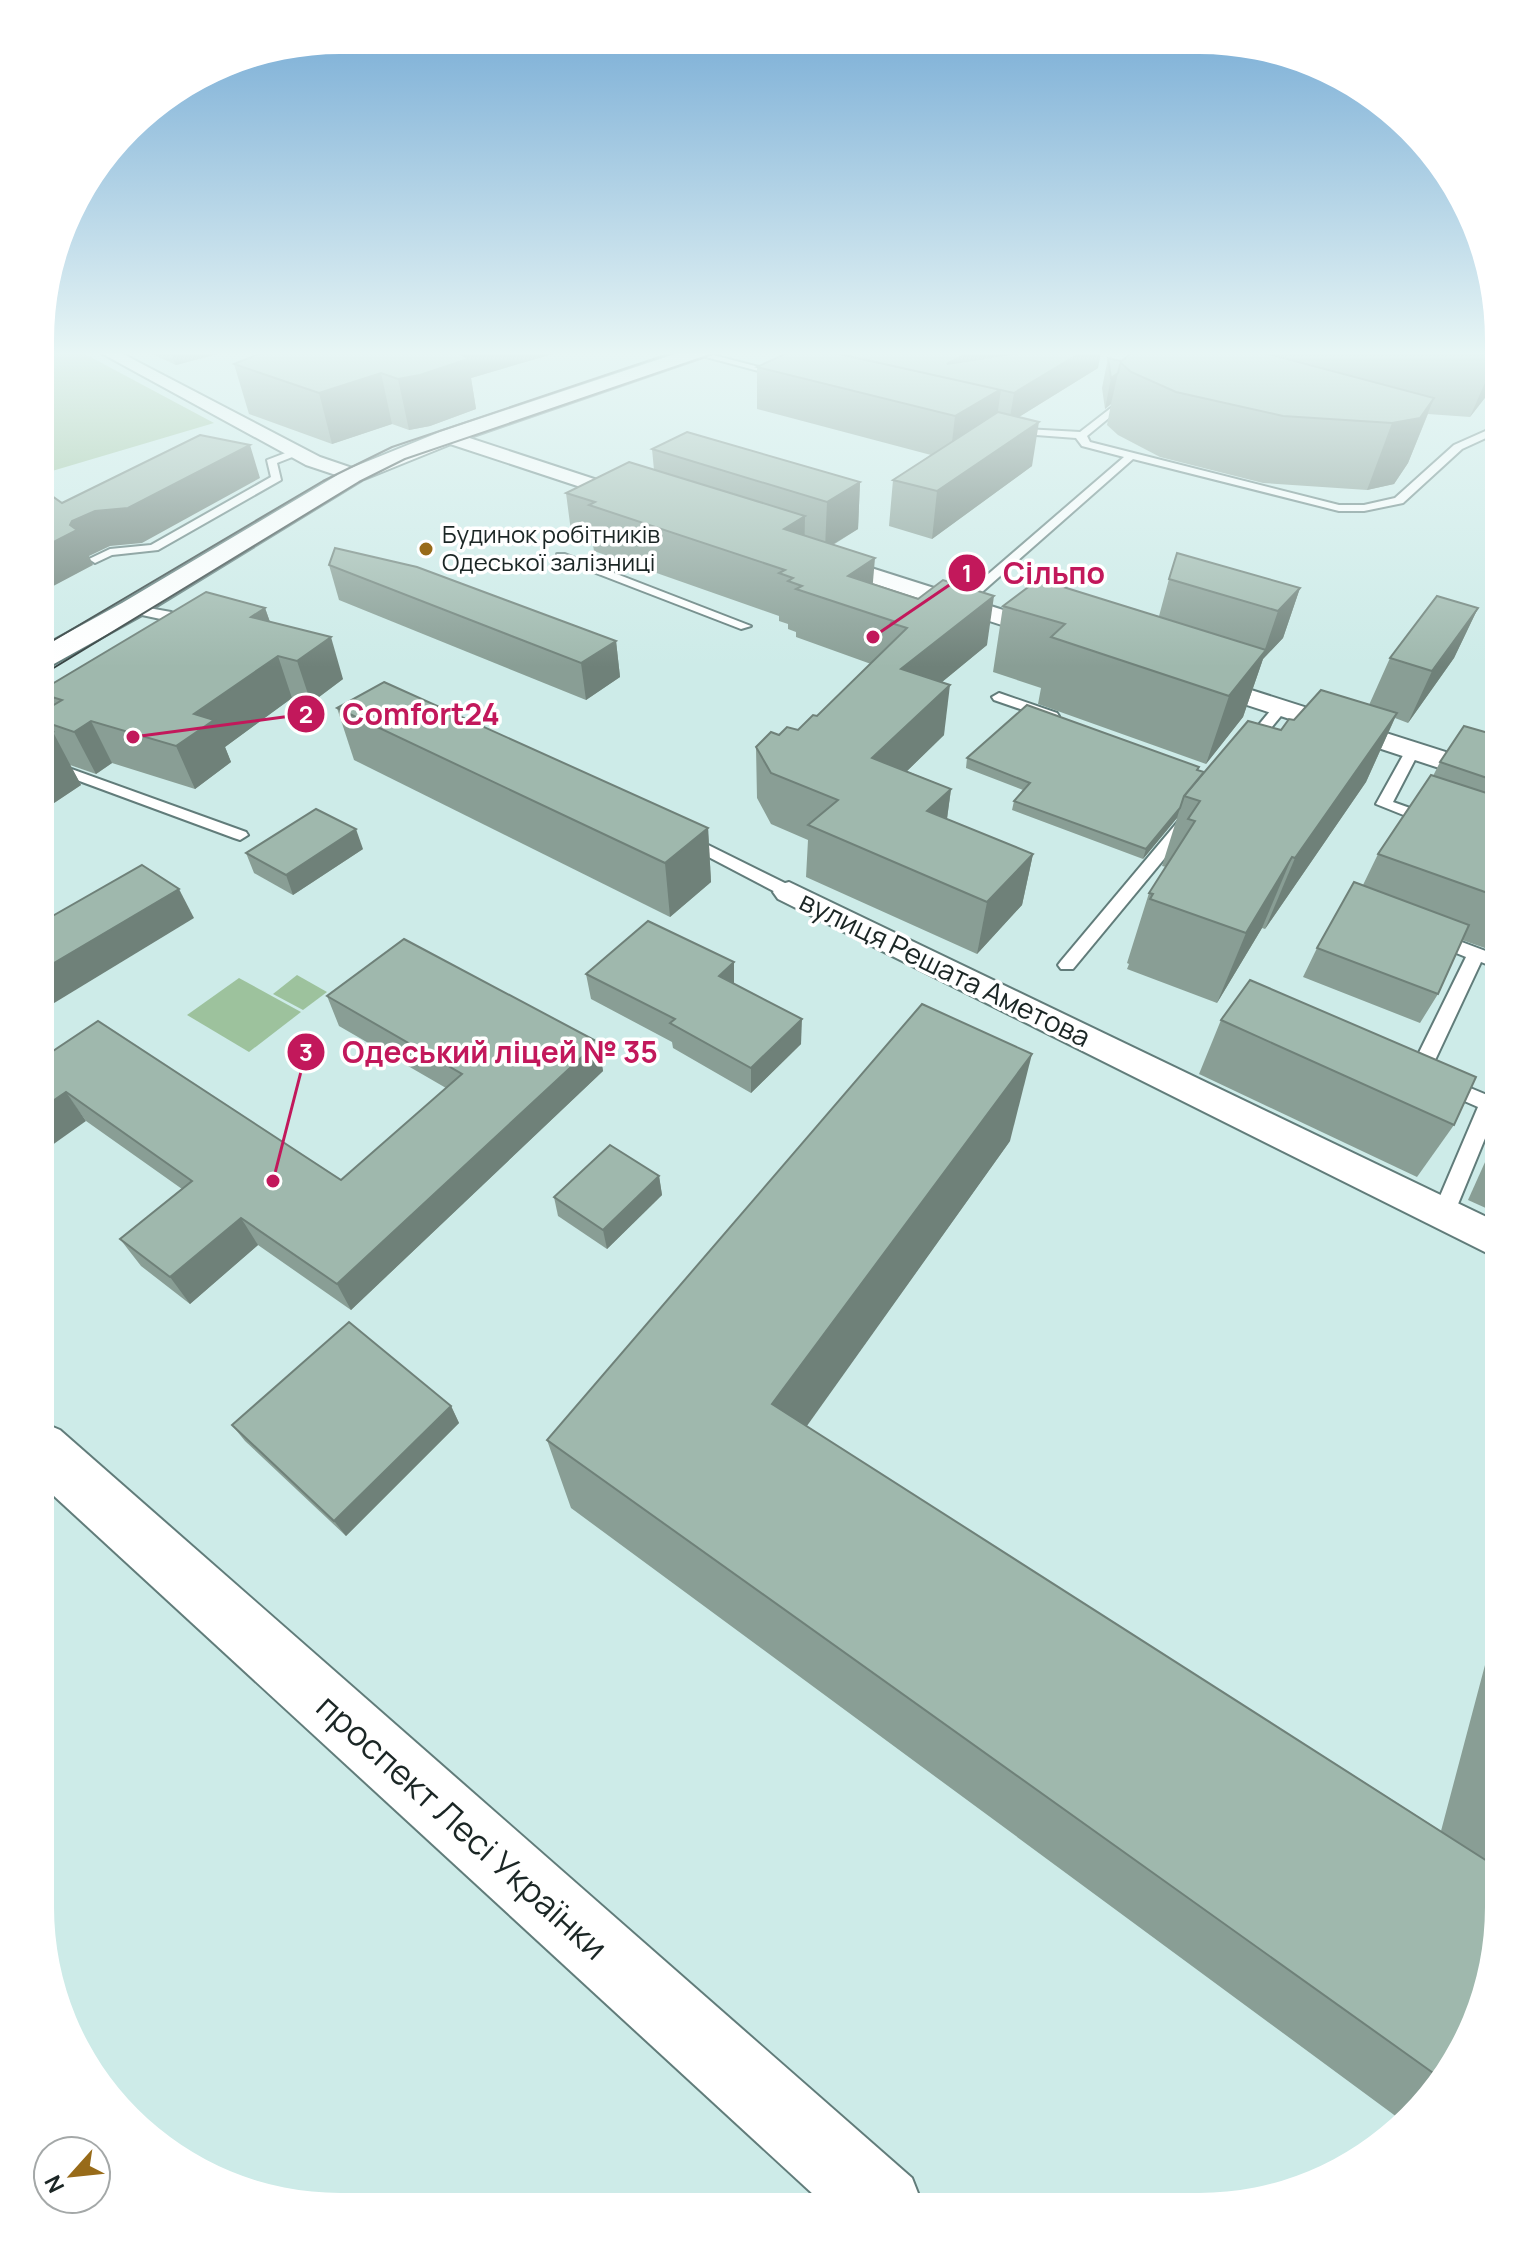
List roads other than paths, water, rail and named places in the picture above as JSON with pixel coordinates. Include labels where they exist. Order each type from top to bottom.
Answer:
[{"type":"street","points":[[309,458],[339,472],[354,475]]},
{"type":"street","points":[[54,652],[354,475],[396,458]]},
{"type":"street","points":[[511,458],[657,506]]},
{"type":"street","points":[[800,552],[1067,639]]},
{"type":"street","points":[[1174,673],[1485,773]]},
{"type":"street","name":"вулиця Решата Аметова","points":[[789,892],[1485,1235]]},
{"type":"street","name":"проспект Лесі Українки","points":[[54,1460],[870,2193]]},
{"type":"lane","points":[[95,559],[110,552],[154,548],[277,478],[271,462],[281,458]]},
{"type":"lane","points":[[961,604],[1129,458]]},
{"type":"lane","points":[[1143,458],[1339,508],[1364,508],[1399,501],[1448,458]]},
{"type":"lane","points":[[561,556],[745,626]]},
{"type":"lane","points":[[132,609],[167,615],[177,620],[174,629],[161,637]]},
{"type":"lane","points":[[999,697],[1074,724]]},
{"type":"lane","points":[[1241,754],[1280,708]]},
{"type":"lane","points":[[1413,750],[1384,804],[1441,825]]},
{"type":"lane","points":[[54,766],[240,835]]},
{"type":"lane","points":[[1067,965],[1193,813]]},
{"type":"lane","name":"вулиця Решата Аметова","points":[[677,834],[789,892]]},
{"type":"lane","points":[[1419,932],[1485,958]]},
{"type":"lane","points":[[1476,954],[1412,1070],[1485,1102]]},
{"type":"lane","points":[[1443,1215],[1485,1125]]},
{"type":"tram line","points":[[54,640],[323,481],[370,458]]},
{"type":"tram line","points":[[54,668],[359,482],[408,458]]},
{"type":"place","name":"Будинок робітників Одеської залізниці","points":[[426,549]]},
{"type":"place","name":"Сільпо","points":[[873,637]]},
{"type":"place","name":"Comfort24","points":[[133,737]]},
{"type":"place","name":"Одеський ліцей № 35","points":[[273,1181]]}]
